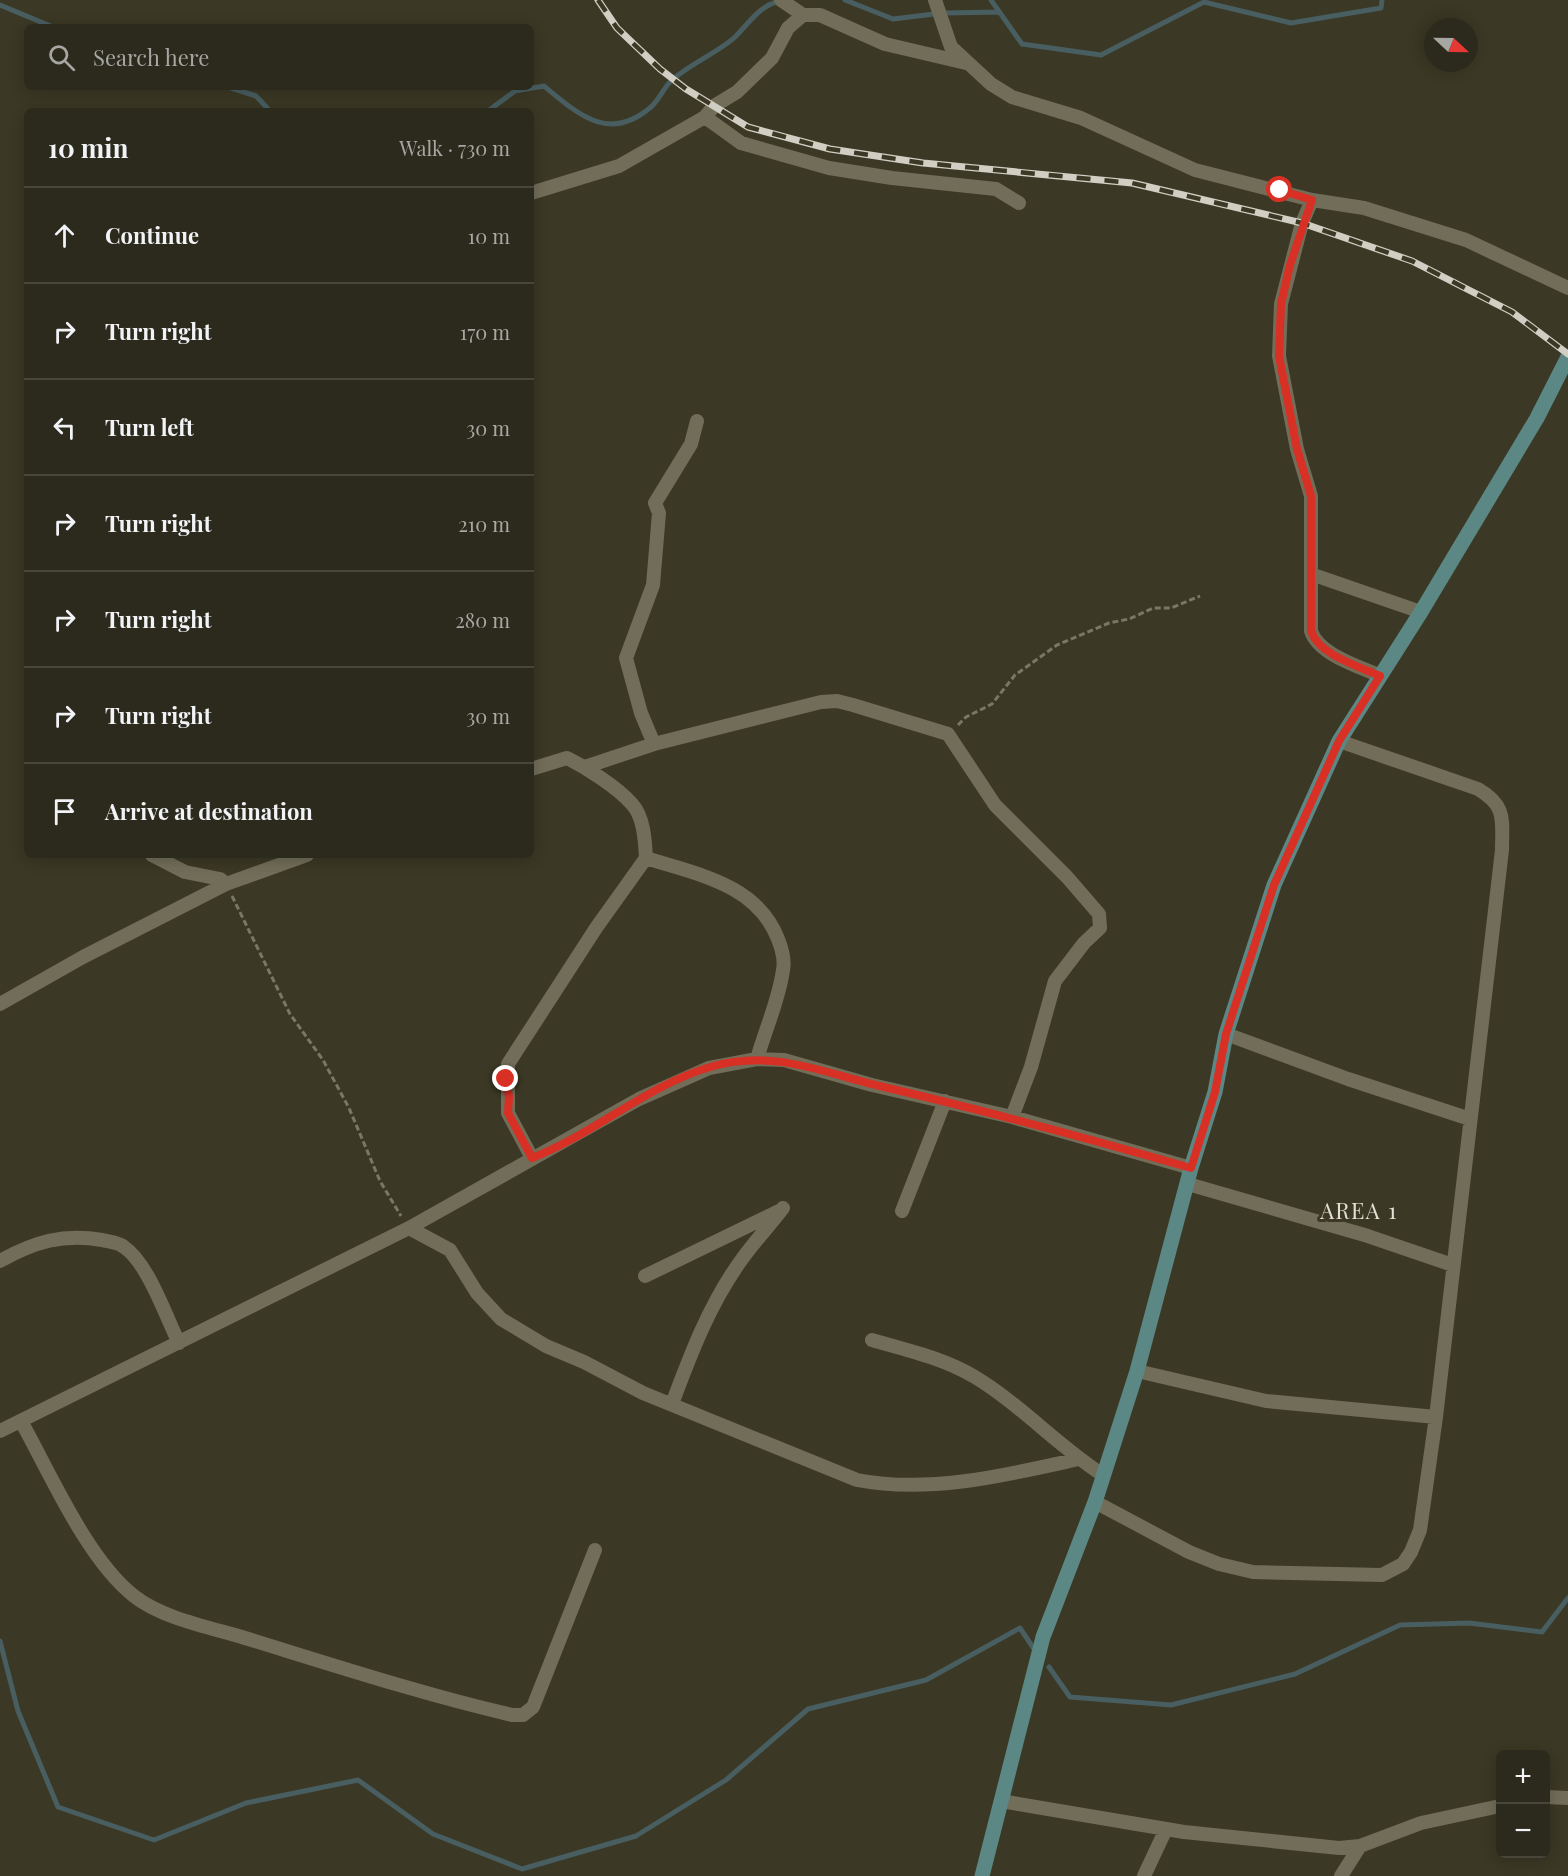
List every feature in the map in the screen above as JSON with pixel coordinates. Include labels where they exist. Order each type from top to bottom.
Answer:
[{"type":"main road","points":[[981,1876],[1043,1637],[1095,1502],[1137,1371],[1191,1168],[1215,1092],[1226,1034],[1274,885],[1339,741],[1421,612],[1537,418],[1568,357]]},
{"type":"street","points":[[780,0],[803,15],[820,15],[885,44],[969,63]]},
{"type":"street","points":[[935,0],[951,47],[991,84],[1012,97],[1081,118],[1195,170],[1312,200],[1364,208],[1466,240],[1568,288]]},
{"type":"street","points":[[534,192],[619,166],[705,117],[714,106],[737,92],[772,58],[788,28],[803,15]]},
{"type":"street","points":[[705,117],[741,143],[818,165],[892,178],[996,189],[1019,203]]},
{"type":"street","points":[[1312,200],[1299,234],[1281,304],[1279,356],[1297,449],[1311,496],[1311,631],[1314,639],[1323,648],[1380,676]]},
{"type":"street","points":[[654,744],[641,713],[626,658],[653,585],[659,513],[655,502],[691,444],[696,421]]},
{"type":"street","points":[[1311,574],[1421,612]]},
{"type":"street","points":[[585,767],[654,744],[794,708],[837,701],[948,734],[995,805],[1067,877],[1099,914],[1100,928],[1084,943],[1055,981],[1030,1067],[1012,1117]]},
{"type":"street","points":[[1095,1502],[1162,1539],[1219,1564],[1252,1572],[1382,1575],[1403,1564],[1420,1530],[1436,1417],[1502,850],[1502,811],[1493,797],[1478,789],[1339,741]]},
{"type":"street","points":[[532,1158],[508,1113],[508,1064],[596,928],[646,858],[644,831],[633,805],[585,767],[567,758],[534,768]]},
{"type":"street","points":[[158,858],[185,872],[220,879],[226,884]]},
{"type":"street","points":[[0,1004],[83,957],[226,884],[299,858]]},
{"type":"street","points":[[646,858],[735,889],[764,913],[775,931],[782,950],[783,970],[757,1059]]},
{"type":"street","points":[[1226,1034],[1347,1079],[1470,1119]]},
{"type":"street","points":[[0,1431],[409,1228],[639,1099],[709,1068],[757,1059],[784,1060],[1012,1117],[1191,1168]]},
{"type":"street","points":[[902,1211],[945,1101]]},
{"type":"street","points":[[1188,1184],[1368,1236],[1453,1265]]},
{"type":"street","points":[[645,1276],[783,1208],[742,1259],[716,1303],[697,1338],[672,1404]]},
{"type":"street","points":[[409,1228],[450,1250],[477,1293],[501,1319],[546,1346],[584,1362],[643,1393],[857,1480],[887,1486],[981,1479],[1078,1459]]},
{"type":"street","points":[[0,1261],[30,1244],[56,1237],[88,1238],[124,1246],[144,1271],[179,1343]]},
{"type":"street","points":[[872,1340],[936,1358],[974,1377],[1078,1459],[1103,1475]]},
{"type":"street","points":[[1137,1371],[1266,1401],[1436,1417]]},
{"type":"street","points":[[21,1421],[77,1522],[108,1571],[135,1598],[183,1618],[336,1666],[512,1715],[524,1715],[533,1707],[595,1550]]},
{"type":"street","points":[[1550,1797],[1568,1798]]},
{"type":"street","points":[[1001,1800],[1166,1829],[1323,1847],[1360,1846],[1421,1823],[1496,1807]]},
{"type":"street","points":[[1144,1876],[1166,1829]]},
{"type":"street","points":[[1341,1876],[1360,1846]]},
{"type":"path","points":[[948,734],[966,717],[992,704],[1015,675],[1057,645],[1108,623],[1129,619],[1153,608],[1170,608],[1200,596]]},
{"type":"path","points":[[226,884],[290,1014],[323,1060],[349,1108],[380,1180],[409,1228]]},
{"type":"waterway","points":[[845,0],[893,19],[934,14]]},
{"type":"waterway","points":[[991,0],[1022,44],[1101,55],[1204,2],[1291,23],[1381,8],[1382,0]]},
{"type":"waterway","points":[[534,88],[544,86],[570,107],[595,121],[608,124],[636,118],[654,104],[668,84],[678,75],[735,37],[766,6],[780,1]]},
{"type":"waterway","points":[[0,5],[46,24]]},
{"type":"waterway","points":[[946,13],[999,12]]},
{"type":"waterway","points":[[237,90],[256,96],[267,108]]},
{"type":"waterway","points":[[492,108],[515,91],[521,90]]},
{"type":"waterway","points":[[1049,1667],[1070,1697],[1171,1705],[1295,1674],[1400,1625],[1469,1623],[1542,1632],[1568,1598]]},
{"type":"waterway","points":[[0,1641],[18,1711],[58,1807],[154,1840],[246,1803],[358,1780],[433,1834],[522,1869],[636,1836],[726,1780],[808,1709],[926,1680],[1020,1628],[1036,1652]]},
{"type":"railway","points":[[598,0],[617,28],[660,69],[686,89],[748,127],[830,149],[923,163],[1132,183],[1302,223],[1412,261],[1512,312],[1568,354]]},
{"type":"district","name":"AREA 1","points":[[1359,1210]]},
{"type":"route","points":[[506,1079],[509,1097],[508,1113],[532,1158],[639,1099],[709,1068],[757,1059],[784,1060],[830,1071],[872,1085],[1012,1117],[1191,1168],[1215,1092],[1226,1034],[1274,885],[1339,741],[1380,676],[1323,648],[1314,639],[1311,631],[1311,496],[1297,449],[1279,356],[1281,304],[1302,223],[1312,200],[1280,190]]}]
